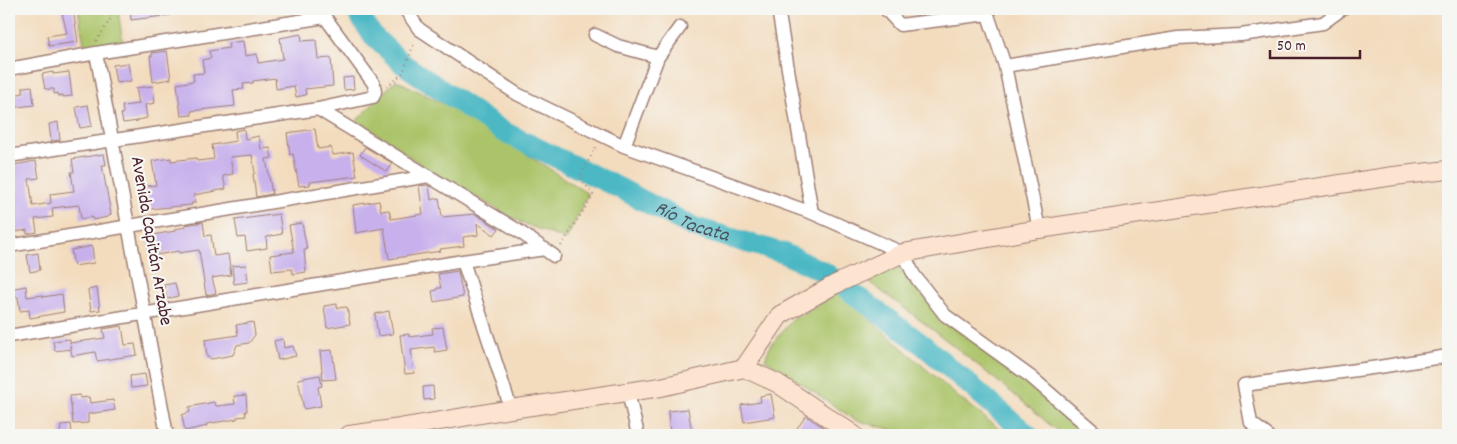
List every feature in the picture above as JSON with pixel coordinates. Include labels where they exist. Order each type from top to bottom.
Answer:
[{"type":"street","points":[[404,9],[418,30],[516,94],[624,146],[812,213],[903,253],[914,275],[945,315],[1031,377],[1098,435]]},
{"type":"street","points":[[778,9],[812,213]]},
{"type":"street","points":[[886,9],[900,25],[987,11],[1005,66],[1039,229]]},
{"type":"street","points":[[1005,66],[1178,38],[1241,34],[1323,23],[1342,9]]},
{"type":"street","points":[[9,69],[322,13],[374,84],[375,92],[373,97],[318,108],[9,156]]},
{"type":"street","points":[[624,146],[658,57],[680,27]]},
{"type":"street","points":[[595,35],[618,46],[658,57]]},
{"type":"street","name":"Avenida Capitán Arzabe","points":[[92,54],[112,139],[167,435]]},
{"type":"street","points":[[318,108],[517,230],[549,253]]},
{"type":"street","points":[[744,368],[780,315],[834,285],[857,276],[903,253],[1039,229],[1448,170]]},
{"type":"street","points":[[9,246],[429,176]]},
{"type":"street","points":[[9,336],[463,261],[549,253]]},
{"type":"street","points":[[463,261],[511,409]]},
{"type":"street","points":[[1267,435],[1251,423],[1244,385],[1448,356]]},
{"type":"street","points":[[349,435],[394,432],[511,409],[661,387],[744,368],[777,383],[854,435]]},
{"type":"street","points":[[628,392],[638,435]]},
{"type":"path","points":[[92,54],[112,16],[105,9]]},
{"type":"path","points":[[375,92],[387,87],[403,73],[412,52]]},
{"type":"path","points":[[549,253],[593,196],[580,177],[602,135]]},
{"type":"green space","points":[[78,9],[118,9],[123,44],[85,50]]},
{"type":"green space","points":[[396,80],[466,115],[588,194],[566,240],[520,222],[430,171],[357,120]]},
{"type":"green space","points":[[897,266],[942,318],[1028,381],[1090,435],[1062,435],[966,356],[866,280]]},
{"type":"green space","points":[[839,292],[958,397],[1007,435],[912,435],[855,420],[765,359],[770,346],[792,320]]},
{"type":"building","points":[[61,9],[73,9],[78,42],[49,46],[47,36],[67,33]]},
{"type":"building","points":[[130,9],[171,9],[171,15],[131,20]]},
{"type":"building","points":[[301,34],[302,41],[316,40],[318,59],[331,58],[333,86],[305,89],[306,95],[296,97],[294,86],[276,89],[275,78],[253,81],[253,83],[243,84],[244,89],[233,90],[235,106],[191,111],[192,115],[181,116],[177,84],[194,81],[193,74],[204,73],[202,60],[211,58],[209,51],[229,48],[228,43],[243,41],[245,56],[257,54],[258,63],[283,59],[280,38]]},
{"type":"building","points":[[167,51],[171,79],[153,82],[150,56],[152,56],[152,53]]},
{"type":"building","points":[[128,63],[131,81],[116,83],[113,65]]},
{"type":"building","points":[[53,72],[53,74],[69,72],[72,96],[58,96],[58,93],[54,94],[54,89],[45,89],[42,74]]},
{"type":"building","points":[[353,77],[354,89],[344,90],[343,78]]},
{"type":"building","points":[[32,86],[34,105],[9,108],[9,96],[23,93],[23,87]]},
{"type":"building","points":[[153,86],[155,103],[145,105],[147,118],[123,123],[122,106],[139,104],[136,88]]},
{"type":"building","points":[[88,105],[92,126],[80,128],[76,107]]},
{"type":"building","points":[[58,122],[60,140],[51,141],[49,124]]},
{"type":"building","points":[[244,129],[245,139],[259,136],[261,149],[270,148],[272,158],[266,159],[272,194],[256,197],[252,155],[230,157],[233,174],[223,176],[226,189],[194,195],[195,203],[191,203],[192,205],[149,209],[147,186],[156,185],[152,161],[171,158],[171,161],[196,158],[197,161],[214,159],[212,145],[236,141],[235,131]]},
{"type":"building","points":[[315,129],[318,149],[331,147],[333,155],[353,152],[357,176],[310,182],[310,185],[299,186],[293,154],[290,155],[287,133]]},
{"type":"building","points":[[365,147],[392,163],[387,172],[360,155]]},
{"type":"building","points":[[104,154],[106,165],[102,165],[111,214],[108,217],[93,220],[92,217],[81,219],[79,205],[52,208],[53,217],[35,219],[37,232],[27,234],[27,230],[9,233],[9,167],[36,161],[39,178],[29,179],[33,206],[51,203],[50,194],[74,191],[71,172],[74,172],[72,159]]},
{"type":"building","points":[[419,186],[429,186],[431,200],[439,198],[442,217],[475,214],[499,229],[494,235],[477,223],[478,235],[463,237],[464,246],[389,259],[384,228],[356,233],[353,205],[379,201],[381,211],[389,210],[391,219],[423,214]]},
{"type":"building","points":[[279,214],[282,234],[266,237],[267,248],[247,251],[245,237],[238,238],[235,220]]},
{"type":"building","points":[[203,222],[205,236],[211,235],[214,256],[228,254],[231,275],[212,278],[216,293],[206,295],[199,250],[151,256],[147,236],[175,231],[175,229],[185,227],[185,225]]},
{"type":"building","points":[[302,223],[307,250],[304,250],[306,272],[293,274],[292,269],[272,271],[270,255],[294,252],[289,225]]},
{"type":"building","points":[[92,246],[94,263],[74,266],[71,250]]},
{"type":"building","points":[[38,253],[40,270],[30,272],[27,255]]},
{"type":"building","points":[[246,265],[248,282],[234,284],[232,266]]},
{"type":"building","points":[[458,271],[463,297],[434,302],[432,291],[441,288],[438,274]]},
{"type":"building","points":[[175,283],[178,296],[167,299],[164,285]]},
{"type":"building","points":[[26,286],[27,297],[62,294],[64,312],[30,318],[29,310],[20,311],[18,297],[9,298],[9,289]]},
{"type":"building","points":[[97,288],[100,310],[91,311],[88,290]]},
{"type":"building","points":[[337,304],[337,308],[347,307],[350,324],[327,328],[324,306]]},
{"type":"building","points":[[389,311],[393,334],[378,336],[375,314]]},
{"type":"building","points":[[253,322],[255,335],[249,343],[237,345],[233,355],[211,359],[207,357],[205,340],[238,335],[236,325]]},
{"type":"building","points":[[122,326],[125,345],[135,344],[137,355],[97,361],[95,352],[72,356],[71,349],[55,351],[53,341],[70,339],[70,343],[105,338],[103,329]]},
{"type":"building","points":[[443,327],[447,350],[435,352],[434,347],[411,350],[414,373],[405,374],[400,335],[409,334],[409,337],[433,334],[432,328]]},
{"type":"building","points":[[283,339],[284,348],[293,346],[296,356],[278,360],[274,341]]},
{"type":"building","points":[[332,350],[336,379],[323,380],[320,351]]},
{"type":"building","points":[[145,374],[147,386],[131,388],[130,376]]},
{"type":"building","points":[[320,375],[322,386],[318,387],[321,406],[304,409],[298,379]]},
{"type":"building","points":[[433,386],[434,399],[424,400],[423,387]]},
{"type":"building","points":[[771,394],[775,417],[744,422],[741,405],[761,402],[760,396]]},
{"type":"building","points":[[80,395],[80,398],[89,397],[90,403],[113,400],[115,410],[88,414],[88,423],[73,424],[70,396]]},
{"type":"building","points":[[246,395],[246,416],[206,424],[207,426],[185,431],[182,415],[190,412],[189,407],[214,402],[217,406],[235,404],[234,396]]},
{"type":"building","points":[[688,409],[692,432],[670,434],[668,411]]},
{"type":"building","points":[[806,416],[823,427],[817,435],[792,435]]},
{"type":"building","points":[[71,424],[72,435],[60,435],[61,425]]},
{"type":"waterway","name":"Río Tacata","points":[[355,9],[373,36],[403,64],[502,131],[623,190],[693,227],[783,253],[824,272],[923,345],[1028,435]]}]
